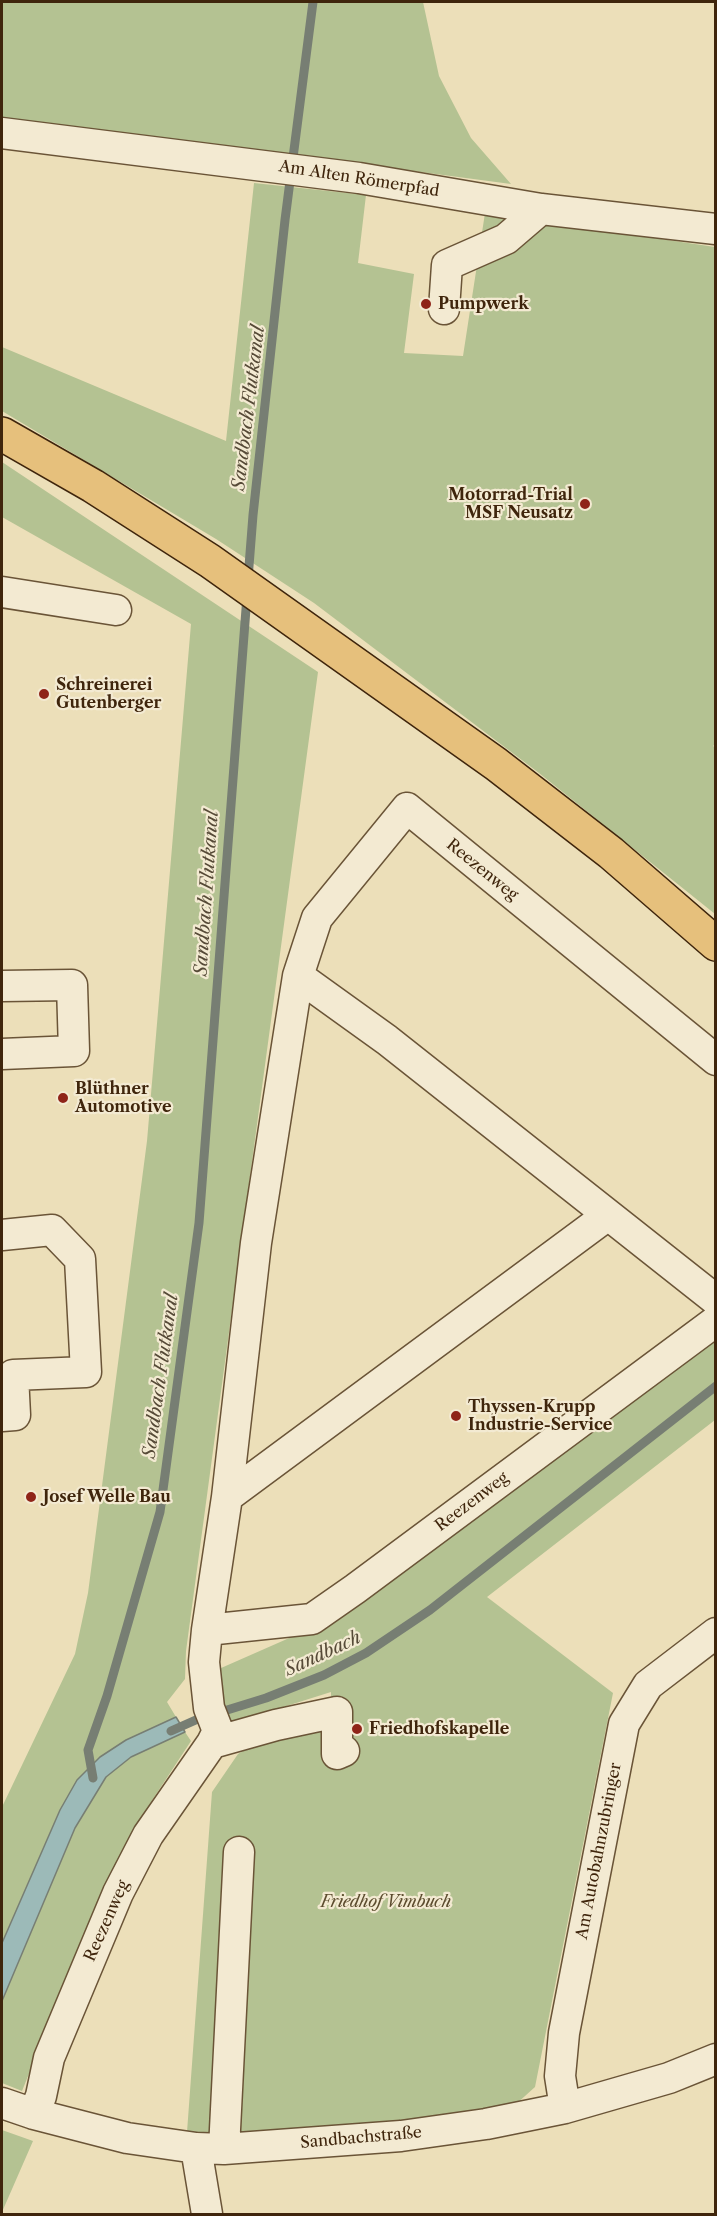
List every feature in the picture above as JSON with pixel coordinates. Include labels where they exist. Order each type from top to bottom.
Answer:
[{"type":"main road","points":[[2,434],[93,486],[210,561],[496,764],[611,853],[716,944]]},
{"type":"street","name":"Am Alten Römerpfad","points":[[2,133],[359,178],[541,209],[716,229]]},
{"type":"street","points":[[444,309],[447,265],[506,239],[541,209]]},
{"type":"street","points":[[2,592],[116,610]]},
{"type":"street","name":"Reezenweg","points":[[34,2114],[41,2096],[49,2058],[118,1893],[148,1835],[213,1727],[204,1662],[227,1497],[256,1243],[298,976],[317,918],[407,808],[716,1060]]},
{"type":"street","points":[[298,976],[387,1040],[716,1300]]},
{"type":"street","points":[[2,986],[72,985],[74,1052],[2,1054]]},
{"type":"street","points":[[227,1497],[608,1215]]},
{"type":"street","points":[[2,1235],[52,1230],[80,1259],[86,1372],[13,1375],[15,1415],[2,1416]]},
{"type":"street","name":"Reezenweg","points":[[207,1630],[312,1618],[355,1589],[716,1321]]},
{"type":"street","name":"Am Autobahnzubringer","points":[[565,2108],[560,2076],[564,2033],[624,1724],[648,1685],[716,1633]]},
{"type":"street","points":[[213,1727],[276,1725],[337,1712],[337,1754],[344,1751]]},
{"type":"street","points":[[207,2214],[210,2148],[239,1852]]},
{"type":"street","name":"Sandbachstraße","points":[[2,2103],[34,2114],[127,2138],[210,2148],[401,2136],[486,2124],[565,2108],[669,2078],[716,2059]]},
{"type":"green space","points":[[2,2],[423,2],[439,76],[471,138],[511,184],[2,123]]},
{"type":"green space","points":[[254,183],[366,195],[358,263],[414,274],[404,353],[463,356],[485,213],[715,247],[716,743],[713,746],[716,748],[715,914],[539,773],[314,603],[216,539],[2,411],[2,347],[226,441]]},
{"type":"green space","points":[[2,462],[318,672],[186,1651],[185,1679],[167,1702],[176,1717],[126,1740],[60,1810],[2,1943],[2,1807],[75,1654],[88,1593],[147,1141],[191,624],[2,517]]},
{"type":"green space","name":"Friedhof Vimbuch","points":[[715,1327],[715,1420],[487,1597],[613,1693],[535,2087],[515,2105],[374,2132],[187,2132],[212,1792],[238,1754],[279,1729],[331,1728],[331,1692],[226,1725],[212,1672],[337,1617]]},
{"type":"green space","points":[[185,1732],[191,1741],[151,1802],[84,1938],[22,2091],[2,2083],[2,2001],[75,1828],[106,1777],[131,1757]]},
{"type":"green space","points":[[2,2130],[33,2141],[2,2212]]},
{"type":"water","points":[[176,1717],[185,1732],[131,1757],[106,1777],[75,1828],[2,2001],[2,1943],[60,1810],[77,1780],[100,1757],[126,1740]]},
{"type":"waterway","name":"Sandbach Flutkanal","points":[[248,579],[285,220],[313,2]]},
{"type":"waterway","name":"Sandbach Flutkanal","points":[[93,1778],[88,1750],[107,1696],[160,1512],[199,1223],[247,596]]},
{"type":"waterway","name":"Sandbach","points":[[171,1731],[198,1719],[266,1698],[324,1675],[366,1653],[430,1610],[716,1386]]},
{"type":"place","name":"Pumpwerk","points":[[426,304]]},
{"type":"place","name":"Motorrad-Trial MSF Neusatz","points":[[585,504]]},
{"type":"place","name":"Schreinerei Gutenberger","points":[[44,694]]},
{"type":"place","name":"Blüthner Automotive","points":[[63,1098]]},
{"type":"place","name":"Thyssen-Krupp Industrie-Service","points":[[456,1416]]},
{"type":"place","name":"Josef Welle Bau","points":[[31,1497]]},
{"type":"place","name":"Friedhofskapelle","points":[[357,1729]]}]
